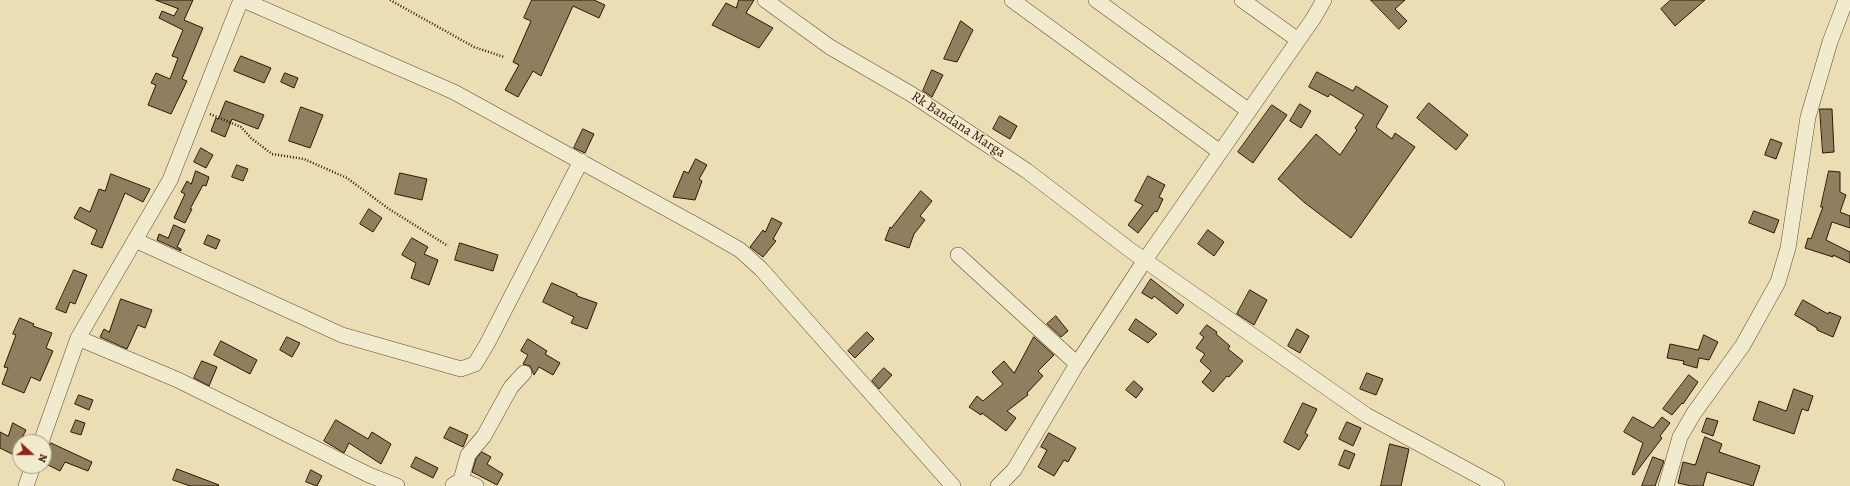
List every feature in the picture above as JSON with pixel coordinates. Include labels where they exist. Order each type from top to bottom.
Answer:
[{"type":"street","points":[[44,434],[78,338],[170,180],[242,0],[454,92],[582,161],[740,250],[761,269],[954,486]]},
{"type":"street","name":"Rk Bandana Marga","points":[[764,0],[830,47],[911,94],[1027,171],[1130,250],[1366,415],[1497,486]]},
{"type":"street","points":[[1012,0],[1220,152]]},
{"type":"street","points":[[1096,0],[1249,111]]},
{"type":"street","points":[[1242,0],[1298,40]]},
{"type":"street","points":[[998,486],[1014,470],[1077,364],[1145,260],[1298,40],[1324,0]]},
{"type":"street","points":[[1666,486],[1683,431],[1694,413],[1743,345],[1778,282],[1788,248],[1808,117],[1830,42],[1846,0]]},
{"type":"street","points":[[135,240],[342,335],[461,369],[475,364],[487,344],[582,161]]},
{"type":"street","points":[[958,255],[1077,364]]},
{"type":"street","points":[[78,338],[178,380],[369,474],[397,486]]},
{"type":"street","points":[[476,486],[457,483],[468,455],[484,436],[511,387],[524,373]]},
{"type":"street","points":[[26,486],[30,474]]},
{"type":"path","points":[[390,0],[474,48],[504,57]]},
{"type":"path","points":[[198,111],[221,118],[240,127],[251,138],[272,154],[304,159],[346,178],[389,209],[448,246]]},
{"type":"building","points":[[156,0],[193,0],[184,20],[203,28],[182,79],[187,81],[171,114],[148,105],[156,85],[151,83],[156,73],[170,79],[178,58],[172,56],[183,30],[159,18],[162,11],[174,16],[178,9]]},
{"type":"building","points":[[532,0],[594,0],[605,5],[599,18],[573,6],[541,76],[533,71],[518,97],[505,90],[519,65],[513,62],[531,21],[524,18]]},
{"type":"building","points":[[739,0],[754,0],[746,13],[773,28],[759,48],[712,25],[726,3],[736,8]]},
{"type":"building","points":[[1371,0],[1405,0],[1395,9],[1407,21],[1399,29]]},
{"type":"building","points":[[1671,0],[1705,0],[1675,26],[1661,9]]},
{"type":"building","points":[[961,21],[973,30],[957,62],[944,59]]},
{"type":"building","points":[[241,56],[271,68],[264,83],[234,71]]},
{"type":"building","points":[[932,70],[943,75],[932,97],[923,91]]},
{"type":"building","points":[[1317,72],[1353,91],[1356,86],[1388,106],[1376,127],[1392,139],[1395,133],[1415,147],[1351,238],[1305,203],[1278,179],[1316,134],[1340,155],[1357,130],[1355,128],[1364,115],[1330,94],[1328,97],[1309,87]]},
{"type":"building","points":[[285,73],[298,78],[294,88],[281,82]]},
{"type":"building","points":[[226,101],[264,115],[258,129],[232,119],[225,137],[211,131],[216,118],[218,119]]},
{"type":"building","points":[[1429,103],[1468,135],[1456,150],[1417,118]]},
{"type":"building","points":[[1300,104],[1311,111],[1301,128],[1290,121]]},
{"type":"building","points":[[1272,105],[1287,115],[1253,163],[1238,152]]},
{"type":"building","points":[[301,107],[323,115],[310,148],[289,141]]},
{"type":"building","points":[[1820,109],[1832,109],[1834,152],[1823,153]]},
{"type":"building","points":[[1000,116],[1017,126],[1010,139],[993,129]]},
{"type":"building","points":[[583,129],[594,134],[585,153],[574,148]]},
{"type":"building","points":[[1771,139],[1782,143],[1776,159],[1765,155]]},
{"type":"building","points":[[201,148],[213,155],[206,168],[194,162]]},
{"type":"building","points":[[696,159],[707,165],[699,179],[702,181],[695,200],[673,197],[684,171],[688,173]]},
{"type":"building","points":[[237,165],[248,169],[243,181],[232,177]]},
{"type":"building","points":[[196,171],[209,177],[206,186],[203,185],[190,209],[192,209],[185,223],[174,218],[185,194],[181,192],[187,181],[191,184]]},
{"type":"building","points":[[1829,171],[1840,172],[1840,192],[1846,195],[1840,212],[1850,216],[1850,228],[1832,222],[1826,240],[1850,252],[1850,263],[1833,255],[1833,257],[1805,248],[1808,238],[1811,239],[1823,207],[1821,207]]},
{"type":"building","points":[[400,173],[427,179],[422,200],[395,194]]},
{"type":"building","points":[[111,174],[150,189],[143,202],[125,193],[102,248],[91,244],[97,230],[74,218],[80,207],[90,212],[99,189],[105,191]]},
{"type":"building","points":[[1148,176],[1165,185],[1159,197],[1163,199],[1157,212],[1155,211],[1138,233],[1128,225],[1143,205],[1135,201]]},
{"type":"building","points":[[921,191],[932,201],[920,216],[925,220],[914,234],[909,248],[885,240],[890,227],[891,228]]},
{"type":"building","points":[[369,209],[382,218],[373,232],[360,224]]},
{"type":"building","points":[[1754,211],[1779,220],[1774,233],[1749,223]]},
{"type":"building","points":[[772,218],[782,223],[773,239],[776,241],[763,257],[750,247],[763,230],[765,232]]},
{"type":"building","points":[[174,225],[185,230],[177,247],[181,249],[181,251],[157,240],[159,234],[168,238]]},
{"type":"building","points":[[1208,230],[1224,242],[1214,256],[1198,244]]},
{"type":"building","points":[[208,235],[220,240],[216,249],[204,244]]},
{"type":"building","points":[[412,238],[428,247],[424,254],[438,260],[429,285],[411,278],[416,263],[402,255]]},
{"type":"building","points":[[460,243],[498,255],[493,271],[455,260]]},
{"type":"building","points":[[74,270],[87,275],[75,304],[70,302],[66,313],[56,309]]},
{"type":"building","points":[[1151,279],[1184,305],[1177,314],[1154,296],[1152,299],[1142,293]]},
{"type":"building","points":[[552,283],[577,294],[577,296],[597,303],[587,329],[571,323],[574,317],[543,302]]},
{"type":"building","points":[[1250,290],[1267,300],[1254,325],[1237,314]]},
{"type":"building","points":[[121,299],[152,310],[145,328],[138,325],[127,349],[100,337],[104,329],[109,332]]},
{"type":"building","points":[[1803,300],[1828,314],[1829,312],[1841,317],[1833,337],[1817,330],[1817,328],[1795,315]]},
{"type":"building","points":[[1056,316],[1068,331],[1061,337],[1047,324]]},
{"type":"building","points":[[20,318],[34,324],[33,326],[52,333],[46,348],[53,351],[40,381],[31,377],[24,393],[2,384],[8,368],[4,367],[16,335],[13,334]]},
{"type":"building","points":[[1136,319],[1157,334],[1148,343],[1129,330]]},
{"type":"building","points":[[1207,325],[1217,332],[1216,334],[1230,346],[1228,349],[1243,361],[1213,392],[1202,382],[1211,371],[1200,361],[1205,354],[1196,348],[1204,337],[1200,334]]},
{"type":"building","points":[[1297,329],[1309,336],[1300,353],[1288,346]]},
{"type":"building","points":[[867,332],[874,339],[855,358],[848,351]]},
{"type":"building","points":[[1704,335],[1718,342],[1709,360],[1699,358],[1697,368],[1683,364],[1684,361],[1667,358],[1670,344],[1698,350]]},
{"type":"building","points":[[287,337],[300,343],[292,357],[280,350]]},
{"type":"building","points":[[1034,337],[1054,355],[1038,371],[1043,376],[1027,393],[1028,395],[1007,411],[1016,418],[1006,431],[982,413],[981,415],[969,407],[977,396],[983,401],[1003,384],[992,372],[1004,361],[1014,373]]},
{"type":"building","points":[[528,339],[547,351],[545,354],[560,363],[553,375],[539,367],[534,375],[530,366],[523,364],[528,355],[521,351]]},
{"type":"building","points":[[221,341],[257,360],[250,374],[214,355]]},
{"type":"building","points":[[202,361],[217,367],[209,386],[194,378]]},
{"type":"building","points":[[884,368],[892,375],[879,389],[872,381]]},
{"type":"building","points":[[1367,373],[1383,379],[1376,395],[1360,389]]},
{"type":"building","points":[[1689,375],[1698,382],[1683,404],[1682,403],[1672,415],[1663,409]]},
{"type":"building","points":[[1134,381],[1143,389],[1136,398],[1126,390]]},
{"type":"building","points":[[1794,389],[1813,396],[1808,411],[1802,409],[1794,434],[1753,420],[1759,401],[1786,411]]},
{"type":"building","points":[[79,395],[93,400],[89,410],[75,404]]},
{"type":"building","points":[[1303,403],[1317,409],[1305,433],[1308,435],[1299,450],[1284,442]]},
{"type":"building","points":[[1633,417],[1653,428],[1662,417],[1670,423],[1660,436],[1662,438],[1634,475],[1632,474],[1643,443],[1624,432]]},
{"type":"building","points":[[1707,418],[1718,421],[1713,436],[1702,432]]},
{"type":"building","points":[[76,420],[85,423],[81,435],[71,432]]},
{"type":"building","points":[[336,420],[368,439],[372,432],[391,444],[381,464],[349,443],[344,453],[324,441]]},
{"type":"building","points":[[1347,422],[1361,428],[1353,446],[1339,439]]},
{"type":"building","points":[[13,423],[26,430],[24,434],[12,434],[12,454],[0,448],[0,432],[8,436]]},
{"type":"building","points":[[450,427],[468,435],[463,447],[444,438]]},
{"type":"building","points":[[1049,433],[1076,448],[1068,462],[1064,460],[1054,476],[1038,467],[1047,450],[1041,447]]},
{"type":"building","points":[[1705,437],[1722,444],[1719,452],[1760,466],[1753,486],[1707,472],[1703,486],[1691,486],[1678,483],[1683,462],[1695,465]]},
{"type":"building","points":[[52,443],[92,462],[88,471],[65,462],[60,471],[52,467]]},
{"type":"building","points":[[1390,444],[1409,449],[1401,486],[1381,486]]},
{"type":"building","points":[[1345,450],[1355,454],[1349,469],[1339,465]]},
{"type":"building","points":[[482,452],[491,457],[487,464],[503,474],[497,485],[472,472],[476,459]]},
{"type":"building","points":[[416,457],[438,468],[433,478],[411,467]]},
{"type":"building","points":[[1653,457],[1664,461],[1655,486],[1642,486]]},
{"type":"building","points":[[177,469],[219,485],[190,486],[173,480]]},
{"type":"building","points":[[311,470],[322,476],[317,486],[306,482]]}]
